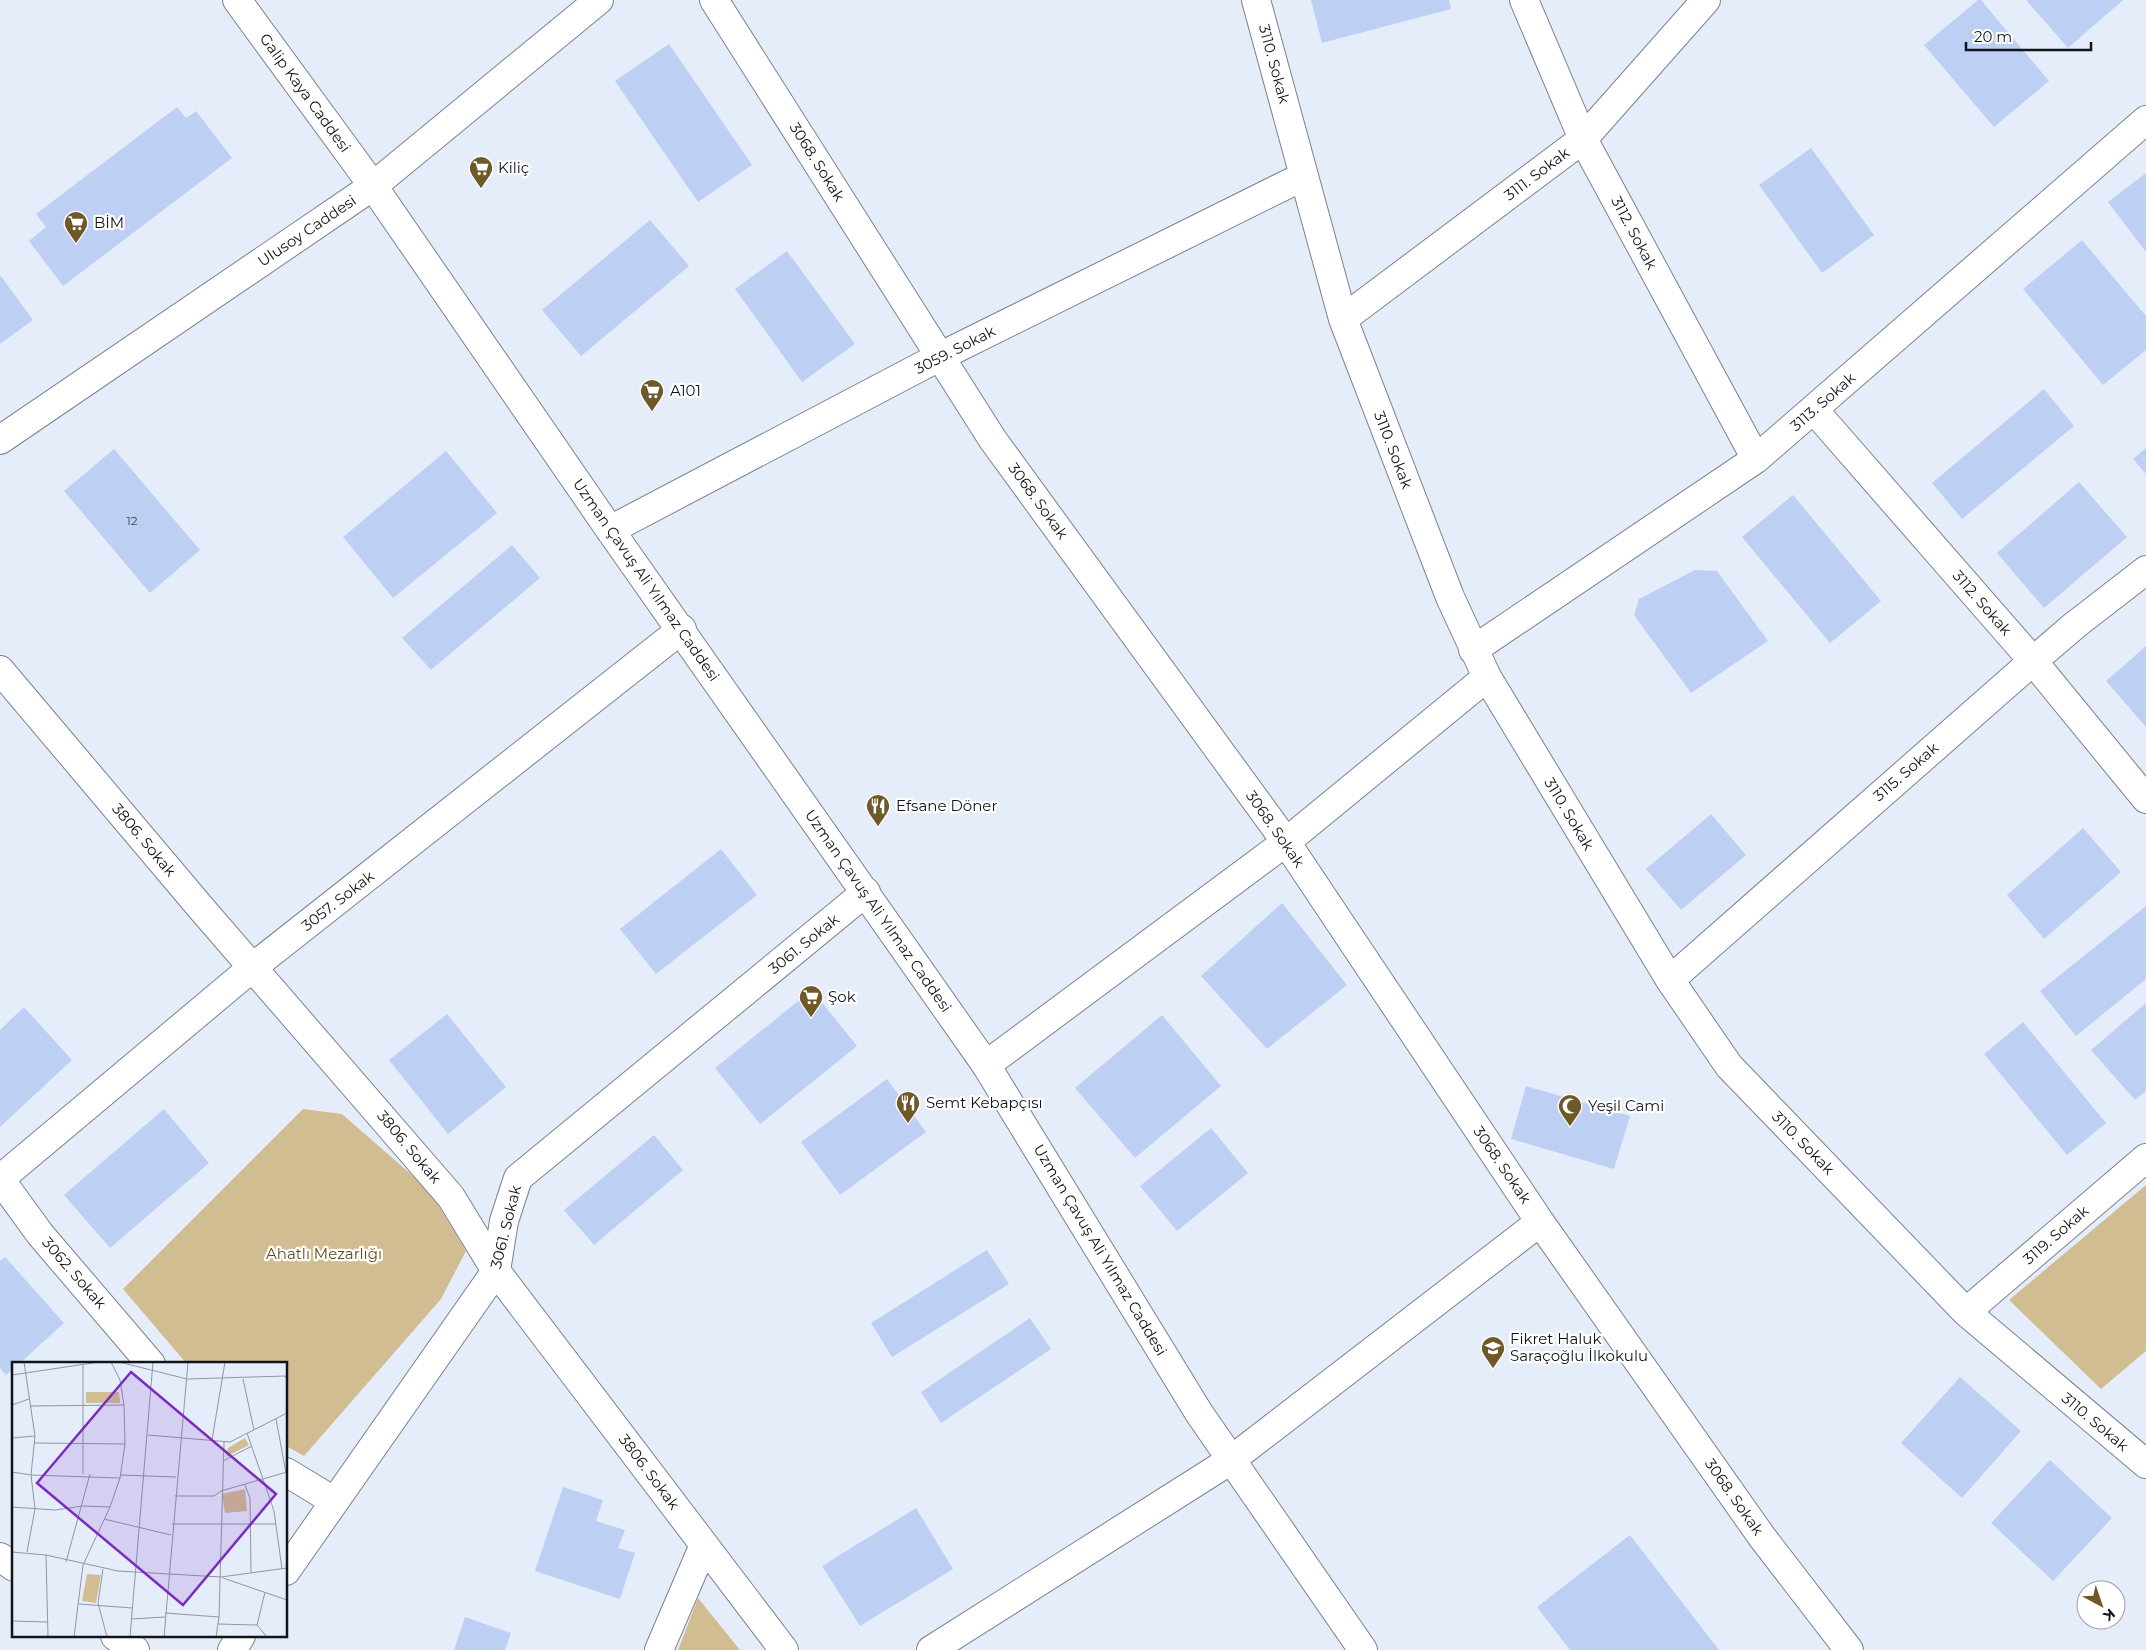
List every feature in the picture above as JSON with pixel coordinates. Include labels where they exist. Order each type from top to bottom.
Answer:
[{"type":"street","name":"Galip Kaya Caddesi","points":[[237,0],[373,186]]},
{"type":"street","name":"Ulusoy Caddesi","points":[[0,440],[373,186],[599,0]]},
{"type":"street","name":"3068. Sokak","points":[[714,0],[999,448],[1286,842],[1540,1222],[1762,1537],[1849,1650]]},
{"type":"street","name":"3110. Sokak","points":[[1256,0],[1343,320],[1473,650],[1487,677],[1670,980],[1730,1066],[1966,1312],[2146,1464]]},
{"type":"street","name":"3112. Sokak","points":[[1524,0],[1583,139],[1756,459]]},
{"type":"street","name":"3111. Sokak","points":[[1343,320],[1583,139],[1706,0]]},
{"type":"street","name":"3113. Sokak","points":[[1473,650],[1756,459],[2146,120]]},
{"type":"street","name":"3059. Sokak","points":[[610,530],[941,356],[1304,176]]},
{"type":"street","name":"Uzman Çavuş Ali Yılmaz Caddesi","points":[[373,186],[610,530],[682,629],[791,788],[986,1065],[1199,1413],[1363,1650]]},
{"type":"street","name":"3112. Sokak","points":[[1814,410],[2033,661],[2146,799]]},
{"type":"street","name":"3115. Sokak","points":[[1670,980],[2033,661],[2075,625],[2146,570]]},
{"type":"street","name":"3057. Sokak","points":[[0,1179],[253,968],[682,629]]},
{"type":"street","name":"3806. Sokak","points":[[0,670],[253,968],[451,1197],[496,1272],[784,1650]]},
{"type":"street","points":[[986,1065],[1286,842],[1487,677]]},
{"type":"street","name":"3061. Sokak","points":[[288,1568],[496,1272],[504,1221],[518,1178],[866,892]]},
{"type":"street","name":"3119. Sokak","points":[[1966,1312],[2146,1158]]},
{"type":"street","name":"3062. Sokak","points":[[0,1179],[40,1234],[149,1362]]},
{"type":"street","points":[[943,1647],[1231,1460],[1540,1222]]},
{"type":"street","points":[[288,1473],[334,1501]]},
{"type":"street","points":[[659,1650],[704,1545]]},
{"type":"street","points":[[0,1558],[12,1566]]},
{"type":"street","points":[[118,1638],[135,1650]]},
{"type":"street","points":[[232,1650],[240,1638]]},
{"type":"green space","name":"Ahatlı Mezarlığı","points":[[303,1109],[342,1114],[429,1190],[466,1251],[441,1299],[304,1456],[288,1447],[288,1362],[185,1362],[123,1289]]},
{"type":"green space","points":[[2146,1185],[2146,1351],[2101,1389],[2009,1300]]},
{"type":"green space","points":[[698,1598],[740,1650],[678,1650]]},
{"type":"building","points":[[1311,0],[1449,0],[1451,9],[1322,43]]},
{"type":"building","points":[[1978,0],[1981,0],[2049,81],[1994,127],[1924,45]]},
{"type":"building","points":[[2026,0],[2123,0],[2068,48]]},
{"type":"building","points":[[669,44],[752,165],[698,202],[615,81]]},
{"type":"building","points":[[177,107],[186,118],[196,111],[232,158],[63,286],[29,241],[46,227],[36,214]]},
{"type":"building","points":[[1811,148],[1874,235],[1822,273],[1759,185]]},
{"type":"building","points":[[2146,173],[2146,252],[2108,202]]},
{"type":"building","points":[[650,220],[689,266],[581,356],[542,310]]},
{"type":"building","points":[[2082,240],[2146,316],[2146,350],[2103,385],[2023,289]]},
{"type":"building","points":[[787,251],[855,344],[802,382],[735,289]]},
{"type":"building","points":[[0,275],[33,320],[0,344]]},
{"type":"building","points":[[2044,389],[2074,426],[1962,519],[1932,483]]},
{"type":"building","points":[[2146,448],[2146,474],[2133,459]]},
{"type":"building","points":[[114,449],[200,550],[150,593],[64,491]]},
{"type":"building","points":[[446,451],[497,513],[393,598],[343,537]]},
{"type":"building","points":[[2079,482],[2127,537],[2044,608],[1997,553]]},
{"type":"building","points":[[1793,495],[1881,601],[1830,643],[1742,537]]},
{"type":"building","points":[[512,545],[540,578],[431,670],[402,638]]},
{"type":"building","points":[[1695,570],[1717,571],[1768,641],[1691,693],[1634,615],[1639,599]]},
{"type":"building","points":[[2146,646],[2146,727],[2106,681]]},
{"type":"building","points":[[1711,814],[1746,855],[1681,910],[1646,869]]},
{"type":"building","points":[[2083,828],[2121,872],[2044,939],[2007,895]]},
{"type":"building","points":[[721,849],[757,895],[656,974],[620,929]]},
{"type":"building","points":[[1282,903],[1347,985],[1267,1049],[1201,976]]},
{"type":"building","points":[[2146,906],[2146,979],[2076,1036],[2040,991]]},
{"type":"building","points":[[812,990],[857,1046],[760,1124],[715,1068]]},
{"type":"building","points":[[2146,1003],[2146,1091],[2135,1100],[2091,1050]]},
{"type":"building","points":[[24,1007],[72,1060],[0,1127],[0,1030]]},
{"type":"building","points":[[447,1014],[506,1087],[448,1134],[389,1060]]},
{"type":"building","points":[[1162,1015],[1221,1086],[1135,1158],[1075,1088]]},
{"type":"building","points":[[2023,1022],[2106,1123],[2067,1155],[1984,1054]]},
{"type":"building","points":[[887,1079],[926,1132],[840,1195],[801,1142]]},
{"type":"building","name":"Yeşil Cami","points":[[1526,1086],[1630,1116],[1614,1169],[1511,1139]]},
{"type":"building","points":[[164,1109],[209,1163],[110,1248],[64,1195]]},
{"type":"building","points":[[1211,1128],[1248,1173],[1177,1231],[1140,1186]]},
{"type":"building","points":[[654,1135],[683,1170],[594,1245],[564,1210]]},
{"type":"building","points":[[987,1250],[1009,1284],[892,1357],[871,1323]]},
{"type":"building","points":[[5,1257],[64,1323],[21,1362],[12,1362],[12,1370],[6,1375],[0,1368],[0,1261]]},
{"type":"building","points":[[1030,1318],[1051,1349],[941,1423],[921,1392]]},
{"type":"building","points":[[1960,1377],[2021,1431],[1962,1498],[1901,1443]]},
{"type":"building","points":[[2050,1460],[2112,1518],[2053,1581],[1991,1523]]},
{"type":"building","points":[[563,1487],[603,1500],[596,1521],[625,1530],[618,1548],[635,1553],[620,1599],[535,1571]]},
{"type":"building","points":[[916,1508],[953,1569],[860,1626],[822,1566]]},
{"type":"building","points":[[1630,1535],[1719,1650],[1570,1650],[1537,1607]]},
{"type":"building","points":[[465,1617],[511,1633],[505,1650],[454,1650]]},
{"type":"place","name":"Kiliç","points":[[481,189]]},
{"type":"place","name":"BİM","points":[[76,244]]},
{"type":"place","name":"A101","points":[[652,412]]},
{"type":"place","name":"Efsane Döner","points":[[878,827]]},
{"type":"place","name":"Şok","points":[[811,1018]]},
{"type":"place","name":"Semt Kebapçısı","points":[[908,1124]]},
{"type":"place","name":"Yeşil Cami","points":[[1570,1127]]},
{"type":"place","name":"Fikret Haluk Saraçoğlu İlkokulu","points":[[1493,1369]]}]
